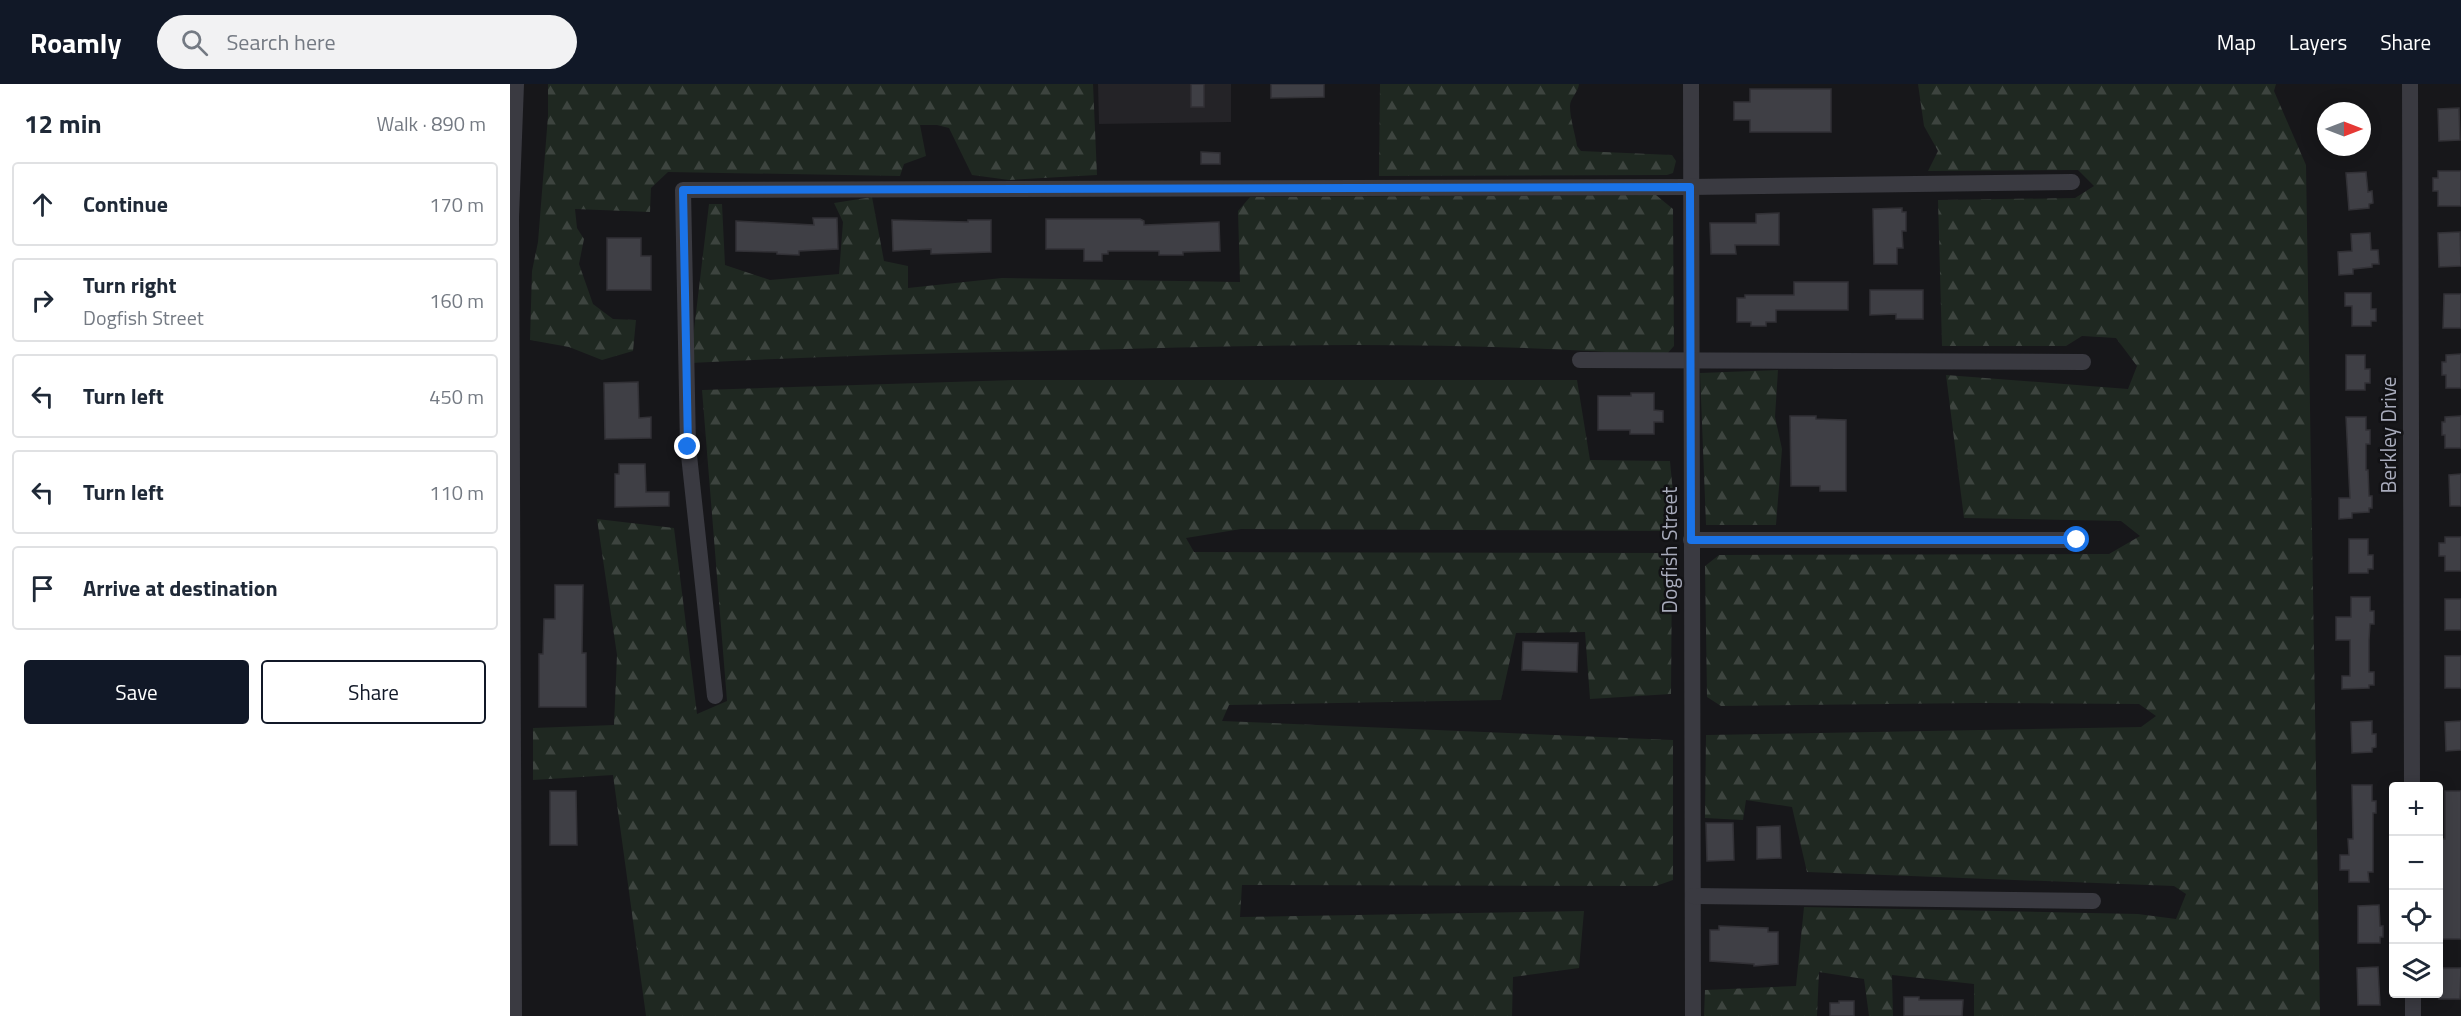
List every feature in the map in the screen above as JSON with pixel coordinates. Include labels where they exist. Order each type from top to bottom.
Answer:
[{"type":"street","points":[[514,1016],[511,217],[516,84]]},
{"type":"street","name":"Dogfish Street","points":[[1691,84],[1693,1016]]},
{"type":"street","name":"Berkley Drive","points":[[2410,84],[2412,782]]},
{"type":"street","points":[[715,696],[688,447],[683,190],[1690,187],[2072,182]]},
{"type":"street","points":[[1580,360],[2083,362]]},
{"type":"street","points":[[1691,540],[2077,540]]},
{"type":"street","points":[[1693,896],[2093,902]]},
{"type":"street","points":[[2413,998],[2413,1016]]},
{"type":"shaded area","points":[[1098,84],[1231,84],[1231,122],[1099,124]]},
{"type":"green space","points":[[548,84],[1093,84],[1097,175],[1009,180],[972,175],[949,128],[937,125],[920,125],[926,156],[904,164],[900,176],[668,172],[651,188],[650,212],[575,209],[577,228],[584,239],[579,264],[593,304],[613,319],[636,320],[633,351],[602,360],[569,347],[530,340],[532,271],[538,242],[548,116]]},
{"type":"green space","points":[[1380,84],[1579,84],[1570,106],[1577,146],[1581,151],[1672,155],[1676,161],[1673,173],[1667,175],[1379,176]]},
{"type":"green space","points":[[1918,84],[2276,84],[2274,91],[2306,165],[2320,1016],[1974,1016],[1974,984],[1892,975],[1893,1016],[1869,1016],[1864,979],[1819,972],[1817,1016],[1704,1016],[1705,990],[1796,986],[1804,907],[2138,914],[2176,919],[2186,894],[2174,886],[1807,872],[1792,807],[1746,800],[1743,820],[1705,818],[1706,735],[2141,727],[2156,716],[2139,704],[1721,706],[1707,697],[1705,566],[1719,555],[2109,554],[2140,536],[2121,521],[1964,518],[1946,375],[2128,389],[2137,366],[2116,338],[2082,336],[2066,346],[1942,346],[1938,200],[2075,198],[2094,186],[2078,170],[1928,171],[1938,151],[1924,126]]},
{"type":"green space","points":[[1656,195],[1673,209],[1674,346],[1665,356],[1521,348],[1304,345],[889,355],[690,363],[709,204],[722,204],[725,265],[770,280],[839,274],[843,222],[834,203],[872,197],[884,261],[908,266],[908,288],[1002,278],[1240,282],[1238,211],[1250,197]]},
{"type":"green space","points":[[1778,370],[1775,417],[1782,449],[1776,525],[1706,525],[1700,373]]},
{"type":"green space","points":[[1014,380],[1577,380],[1590,460],[1670,461],[1675,514],[1665,531],[1241,529],[1186,538],[1194,552],[1663,553],[1672,563],[1671,694],[1590,699],[1585,632],[1516,633],[1501,700],[1229,705],[1222,721],[1673,740],[1673,880],[1656,886],[1242,885],[1240,917],[1584,911],[1579,968],[1513,977],[1512,1016],[646,1016],[613,775],[533,780],[533,728],[614,725],[617,655],[597,519],[674,528],[697,714],[727,701],[702,390]]},
{"type":"building","points":[[1191,84],[1204,84],[1204,107],[1191,107]]},
{"type":"building","points":[[1271,84],[1324,84],[1324,97],[1271,98]]},
{"type":"building","points":[[1750,89],[1831,89],[1831,132],[1750,132],[1750,120],[1734,120],[1734,102],[1750,102]]},
{"type":"building","points":[[2459,108],[2460,140],[2439,141],[2438,109]]},
{"type":"building","points":[[1201,152],[1220,153],[1220,164],[1201,164]]},
{"type":"building","points":[[2438,171],[2461,171],[2461,206],[2438,206],[2438,191],[2433,191],[2433,178],[2438,178]]},
{"type":"building","points":[[2366,172],[2368,192],[2372,191],[2373,203],[2369,204],[2369,208],[2349,210],[2346,173]]},
{"type":"building","points":[[1902,208],[1902,212],[1906,212],[1906,231],[1902,231],[1903,248],[1897,248],[1897,264],[1874,264],[1873,209]]},
{"type":"building","points":[[1779,213],[1779,245],[1735,245],[1736,254],[1711,254],[1710,223],[1756,223],[1756,214]]},
{"type":"building","points":[[813,218],[837,218],[838,249],[799,251],[799,255],[736,251],[736,221],[814,225]]},
{"type":"building","points":[[1046,219],[1140,219],[1144,221],[1144,225],[1219,222],[1220,251],[1159,255],[1159,251],[1108,251],[1108,254],[1102,254],[1102,261],[1084,261],[1084,249],[1046,249]]},
{"type":"building","points":[[892,220],[968,222],[968,220],[991,220],[991,252],[931,254],[931,249],[893,251]]},
{"type":"building","points":[[2460,232],[2461,266],[2439,267],[2438,233]]},
{"type":"building","points":[[2370,233],[2371,250],[2378,250],[2379,264],[2353,269],[2353,274],[2339,275],[2338,252],[2352,251],[2351,234]]},
{"type":"building","points":[[607,238],[641,238],[641,256],[651,256],[651,290],[607,290]]},
{"type":"building","points":[[1794,282],[1848,282],[1848,310],[1776,310],[1776,322],[1766,322],[1766,326],[1751,326],[1751,322],[1737,322],[1737,298],[1745,298],[1745,295],[1794,295]]},
{"type":"building","points":[[1870,290],[1923,290],[1923,319],[1896,319],[1896,314],[1870,315]]},
{"type":"building","points":[[2345,293],[2371,293],[2371,309],[2376,309],[2376,321],[2371,321],[2371,326],[2352,326],[2352,306],[2345,306]]},
{"type":"building","points":[[2444,294],[2461,294],[2461,328],[2443,328]]},
{"type":"building","points":[[2461,354],[2461,388],[2446,388],[2446,375],[2442,375],[2442,362],[2446,362],[2446,355]]},
{"type":"building","points":[[2346,355],[2365,355],[2365,369],[2370,369],[2370,383],[2365,383],[2365,390],[2346,390]]},
{"type":"building","points":[[638,382],[639,418],[651,417],[651,438],[605,439],[604,383]]},
{"type":"building","points":[[1631,393],[1654,393],[1654,410],[1663,411],[1663,422],[1654,422],[1654,434],[1630,434],[1630,430],[1598,430],[1598,396],[1631,396]]},
{"type":"building","points":[[1790,416],[1816,416],[1816,419],[1846,420],[1846,491],[1820,491],[1820,486],[1791,486]]},
{"type":"building","points":[[2461,416],[2461,448],[2445,448],[2442,422],[2445,422],[2445,417]]},
{"type":"building","points":[[2346,417],[2366,417],[2366,430],[2370,430],[2370,444],[2366,444],[2366,470],[2368,470],[2372,508],[2369,508],[2369,512],[2352,513],[2352,518],[2339,519],[2339,498],[2350,498]]},
{"type":"building","points":[[619,464],[645,464],[646,492],[669,492],[669,506],[615,507],[615,474],[619,474]]},
{"type":"building","points":[[2461,474],[2461,506],[2450,506],[2449,475]]},
{"type":"building","points":[[2445,537],[2461,537],[2461,571],[2445,571],[2445,556],[2439,556],[2439,543],[2445,543]]},
{"type":"building","points":[[2349,539],[2368,539],[2368,555],[2373,555],[2373,569],[2368,569],[2368,573],[2349,573]]},
{"type":"building","points":[[555,585],[583,585],[582,653],[586,653],[586,707],[539,707],[539,654],[543,654],[544,619],[555,619]]},
{"type":"building","points":[[2351,597],[2370,597],[2370,611],[2374,611],[2374,624],[2370,624],[2369,672],[2374,672],[2374,685],[2369,685],[2369,688],[2342,689],[2342,676],[2350,676],[2350,640],[2336,640],[2336,617],[2351,617]]},
{"type":"building","points":[[2445,599],[2461,599],[2461,630],[2445,630]]},
{"type":"building","points":[[1523,642],[1578,643],[1577,672],[1522,670]]},
{"type":"building","points":[[2445,656],[2461,656],[2461,688],[2445,688]]},
{"type":"building","points":[[2372,721],[2372,734],[2376,734],[2376,747],[2372,748],[2372,752],[2352,753],[2351,722]]},
{"type":"building","points":[[2461,721],[2461,750],[2446,751],[2445,722]]},
{"type":"building","points":[[2352,785],[2372,785],[2372,801],[2376,801],[2376,813],[2373,813],[2373,872],[2368,872],[2369,882],[2349,882],[2349,870],[2340,870],[2340,855],[2349,855],[2348,839],[2353,839]]},
{"type":"building","points":[[550,791],[576,791],[577,845],[550,845]]},
{"type":"building","points":[[2445,791],[2461,791],[2461,939],[2443,939],[2443,839],[2445,839]]},
{"type":"building","points":[[1706,823],[1733,823],[1734,860],[1707,861]]},
{"type":"building","points":[[1780,826],[1781,858],[1757,859],[1757,827]]},
{"type":"building","points":[[2379,905],[2380,926],[2383,926],[2383,937],[2380,937],[2380,943],[2358,943],[2358,906]]},
{"type":"building","points":[[1719,926],[1768,928],[1768,932],[1778,932],[1778,964],[1754,966],[1754,964],[1710,961],[1710,930],[1719,930]]},
{"type":"building","points":[[2378,967],[2380,1005],[2358,1005],[2357,968]]},
{"type":"building","points":[[2443,968],[2461,968],[2460,999],[2439,999],[2443,998]]},
{"type":"building","points":[[1904,997],[1919,997],[1919,1000],[1963,1000],[1962,1016],[1904,1016]]},
{"type":"building","points":[[1839,1001],[1854,1001],[1854,1016],[1830,1016],[1830,1003],[1839,1003]]},
{"type":"route","points":[[688,447],[683,190],[1690,187],[1691,540],[2077,540]]}]
